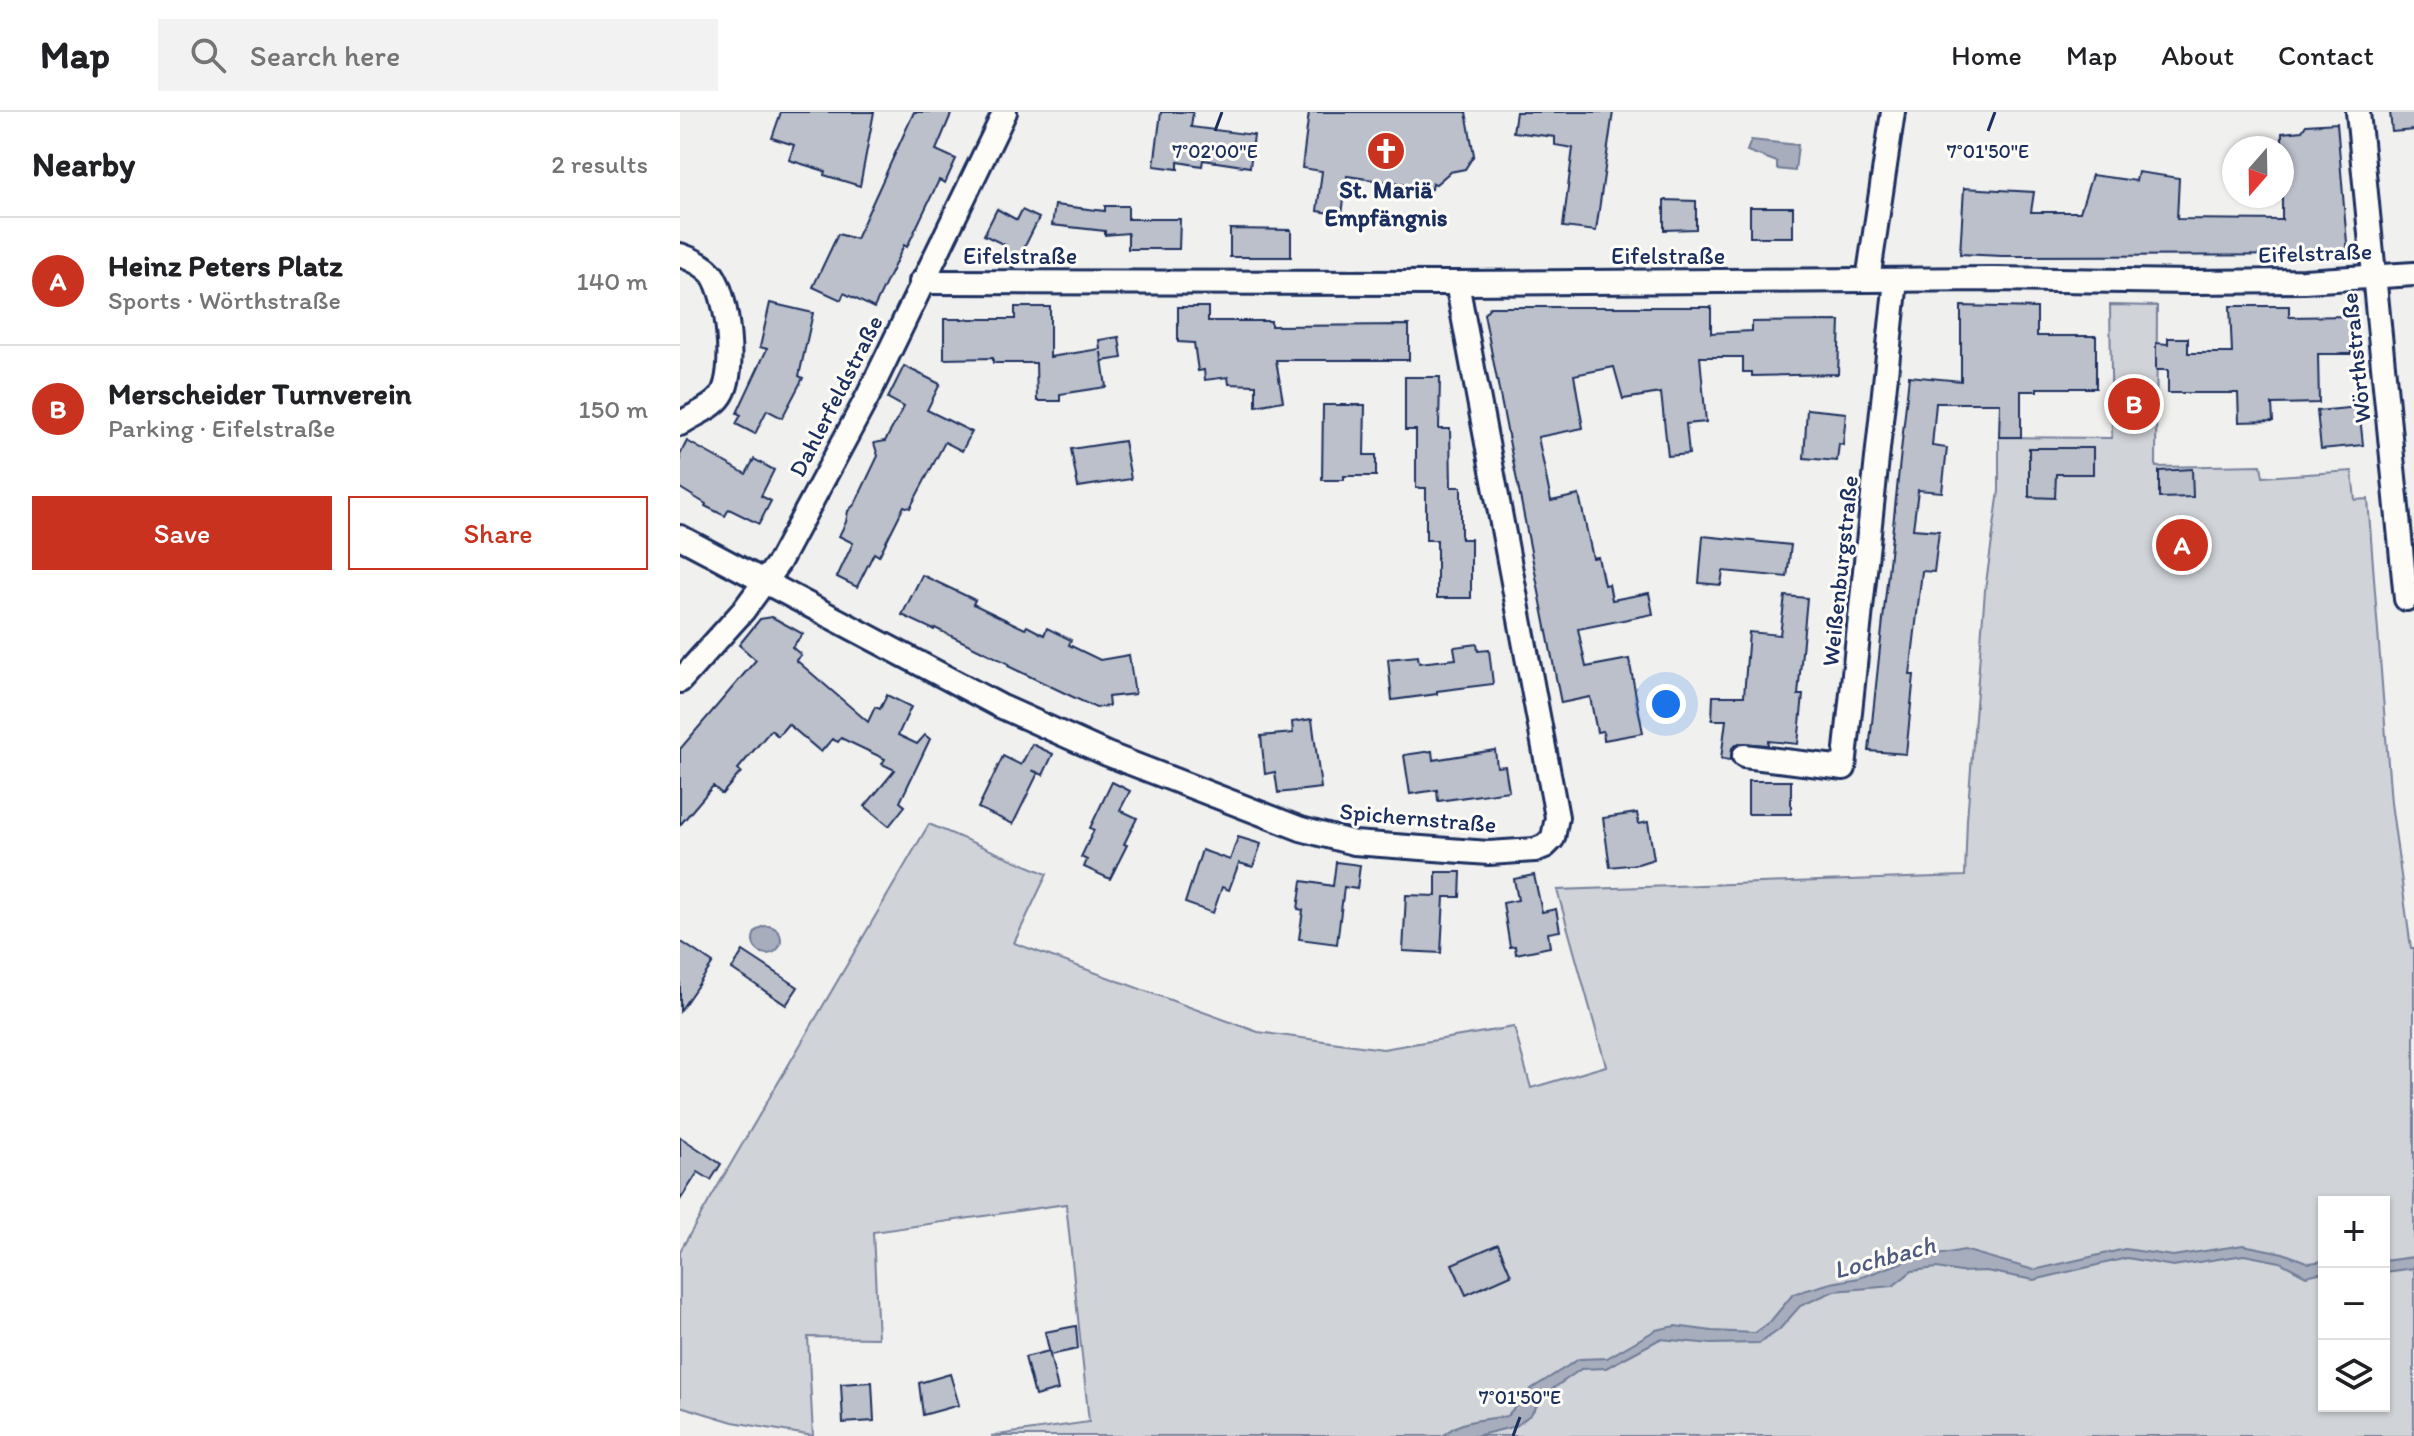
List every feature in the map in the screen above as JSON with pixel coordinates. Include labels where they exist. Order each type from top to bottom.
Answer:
[{"type":"street","name":"Dahlerfeldstraße","points":[[680,681],[765,583],[779,562],[868,396],[1005,112]]},
{"type":"street","points":[[1868,280],[1893,112]]},
{"type":"street","name":"Wörthstraße","points":[[2358,112],[2406,599]]},
{"type":"street","points":[[680,255],[699,263],[714,278],[728,332],[728,378],[721,397],[680,424]]},
{"type":"street","name":"Eifelstraße","points":[[921,282],[2193,282],[2304,281],[2414,274]]},
{"type":"street","name":"Weißenburgstraße","points":[[1744,756],[1844,768],[1896,280]]},
{"type":"street","name":"Spichernstraße","points":[[765,583],[1000,706],[1107,754],[1301,829],[1354,843],[1395,848],[1489,853],[1535,850],[1545,846],[1553,838],[1557,817],[1457,283]]},
{"type":"street","points":[[680,537],[765,583]]},
{"type":"shaded area","points":[[2110,305],[2157,306],[2156,467],[2261,465],[2263,477],[2352,471],[2355,500],[2368,499],[2391,803],[2411,948],[2414,948],[2414,1436],[991,1436],[1089,1422],[1066,1204],[873,1232],[878,1338],[808,1337],[813,1436],[733,1422],[680,1406],[680,1251],[929,824],[1047,874],[1014,943],[1258,1032],[1383,1049],[1514,1027],[1531,1088],[1606,1066],[1557,890],[1965,876],[1985,590],[1999,491],[1999,437],[2112,438]]},
{"type":"water","points":[[1751,140],[1798,145],[1795,171],[1777,169],[1777,162],[1747,151]]},
{"type":"water","points":[[767,926],[777,930],[781,940],[777,950],[767,954],[757,950],[753,940],[757,930]]},
{"type":"water","points":[[2243,1245],[2283,1253],[2309,1263],[2318,1262],[2318,1273],[2306,1276],[2280,1262],[2244,1255],[2173,1266],[2127,1258],[2034,1280],[1986,1271],[1960,1272],[1937,1268],[1912,1271],[1893,1286],[1834,1291],[1800,1306],[1779,1330],[1760,1343],[1711,1344],[1660,1339],[1606,1368],[1581,1369],[1544,1395],[1531,1414],[1516,1426],[1476,1436],[1443,1436],[1464,1423],[1507,1416],[1531,1389],[1579,1359],[1607,1358],[1656,1330],[1675,1326],[1755,1333],[1770,1322],[1793,1294],[1859,1278],[1906,1261],[1964,1250],[2034,1270],[2125,1249],[2173,1256]]},
{"type":"water","points":[[2414,1257],[2414,1268],[2390,1271],[2390,1260]]},
{"type":"building","points":[[781,112],[874,112],[860,186],[789,160],[794,145],[772,138]]},
{"type":"building","points":[[914,112],[952,112],[936,150],[956,159],[945,183],[939,180],[874,308],[844,293],[841,300],[813,287],[838,234],[856,239]]},
{"type":"building","points":[[1161,112],[1193,112],[1191,127],[1254,135],[1250,167],[1203,160],[1202,166],[1178,162],[1178,169],[1154,166]]},
{"type":"building","name":"St. Mariä Empfängnis","points":[[1309,112],[1466,112],[1474,155],[1465,169],[1450,172],[1436,184],[1433,183],[1432,189],[1347,176],[1342,215],[1317,211],[1322,171],[1302,168]]},
{"type":"building","points":[[1516,112],[1613,112],[1596,231],[1563,227],[1573,148],[1555,145],[1555,137],[1513,132]]},
{"type":"building","points":[[2390,112],[2414,112],[2414,130],[2392,132]]},
{"type":"building","points":[[2337,123],[2348,255],[1960,254],[1964,188],[2034,192],[2031,212],[2080,212],[2092,175],[2136,181],[2138,172],[2179,178],[2177,219],[2282,220],[2282,208],[2294,208],[2294,136],[2282,136],[2282,133],[2302,131],[2306,125]]},
{"type":"building","points":[[1664,200],[1696,201],[1696,229],[1664,230]]},
{"type":"building","points":[[1055,205],[1105,211],[1105,206],[1128,206],[1128,219],[1180,219],[1179,249],[1128,249],[1128,233],[1105,235],[1105,231],[1052,225]]},
{"type":"building","points":[[1750,207],[1793,207],[1793,237],[1750,237]]},
{"type":"building","points":[[997,209],[1017,220],[1022,210],[1039,218],[1014,268],[998,261],[1005,245],[984,235]]},
{"type":"building","points":[[1230,229],[1291,230],[1291,257],[1230,257]]},
{"type":"building","points":[[770,303],[813,313],[799,376],[803,378],[782,418],[767,410],[755,434],[736,424],[741,415],[737,413],[767,349],[760,347]]},
{"type":"building","points":[[1961,306],[2037,308],[2037,336],[2096,336],[2096,388],[2021,391],[2021,437],[1999,437],[2000,403],[1936,403],[1932,446],[1947,448],[1942,492],[1918,490],[1913,529],[1939,531],[1934,572],[1922,571],[1910,675],[1914,675],[1906,754],[1869,751],[1909,376],[1961,381]]},
{"type":"building","points":[[2230,306],[2289,306],[2289,317],[2352,316],[2351,354],[2318,354],[2319,403],[2272,404],[2273,421],[2239,422],[2238,393],[2168,393],[2168,370],[2156,370],[2156,343],[2168,344],[2168,338],[2188,338],[2188,353],[2232,353]]},
{"type":"building","points":[[1015,307],[1050,307],[1050,357],[1100,349],[1099,340],[1119,337],[1122,358],[1102,361],[1106,387],[1060,394],[1060,401],[1037,401],[1036,363],[993,363],[993,358],[944,359],[944,319],[1015,319]]},
{"type":"building","points":[[1178,307],[1208,307],[1208,321],[1271,321],[1271,326],[1409,325],[1409,360],[1276,360],[1283,401],[1256,406],[1256,385],[1229,384],[1228,377],[1205,380],[1204,370],[1198,371],[1194,343],[1178,342]]},
{"type":"building","points":[[1490,307],[1711,307],[1711,333],[1752,331],[1752,322],[1840,321],[1838,374],[1752,376],[1752,372],[1743,372],[1743,357],[1700,357],[1706,422],[1686,424],[1689,454],[1668,456],[1661,393],[1623,399],[1614,367],[1574,375],[1583,428],[1538,437],[1551,501],[1579,495],[1593,558],[1598,557],[1604,585],[1609,584],[1612,600],[1649,593],[1653,614],[1578,629],[1586,667],[1629,659],[1643,733],[1604,740],[1603,731],[1597,732],[1590,697],[1561,703],[1484,314]]},
{"type":"building","points":[[904,366],[940,384],[927,410],[972,432],[962,451],[945,442],[910,508],[904,506],[879,556],[874,553],[857,587],[837,577],[853,543],[839,536],[848,511],[855,504],[878,456],[874,443],[885,441],[904,407],[888,398]]},
{"type":"building","points":[[1405,377],[1440,377],[1439,429],[1450,429],[1451,487],[1461,487],[1461,539],[1471,539],[1471,598],[1437,598],[1437,540],[1426,540],[1426,488],[1416,488],[1416,430],[1405,430]]},
{"type":"building","points":[[1323,405],[1365,405],[1364,455],[1376,455],[1376,476],[1322,480]]},
{"type":"building","points":[[2359,407],[2363,445],[2321,449],[2317,411]]},
{"type":"building","points":[[1807,409],[1846,413],[1843,445],[1839,444],[1837,461],[1804,458]]},
{"type":"building","points":[[687,441],[746,474],[754,459],[774,470],[761,496],[771,501],[759,524],[729,509],[725,516],[680,488],[680,455]]},
{"type":"building","points":[[1124,441],[1131,479],[1078,487],[1071,449]]},
{"type":"building","points":[[2029,448],[2093,448],[2093,474],[2056,474],[2055,498],[2029,497]]},
{"type":"building","points":[[2192,469],[2193,497],[2159,498],[2159,471]]},
{"type":"building","points":[[1703,536],[1791,545],[1787,577],[1723,571],[1721,585],[1699,583]]},
{"type":"building","points":[[922,575],[975,600],[973,604],[1025,629],[1027,626],[1044,635],[1047,628],[1071,640],[1069,645],[1100,660],[1129,655],[1135,694],[1108,697],[1109,706],[1096,708],[935,628],[902,615]]},
{"type":"building","points":[[1785,596],[1807,598],[1798,695],[1803,695],[1798,744],[1768,741],[1768,745],[1739,743],[1732,748],[1731,760],[1721,759],[1726,720],[1712,720],[1713,696],[1744,696],[1749,632],[1780,635]]},
{"type":"building","points":[[772,617],[803,634],[792,647],[801,655],[796,660],[868,722],[875,707],[880,709],[887,695],[911,707],[898,735],[917,744],[925,735],[930,739],[900,802],[905,806],[889,826],[865,806],[895,770],[882,764],[885,759],[841,738],[838,742],[832,739],[821,752],[788,724],[778,736],[771,730],[738,769],[741,772],[722,794],[713,786],[680,825],[680,749],[756,660],[739,645],[760,619]]},
{"type":"building","points":[[1477,644],[1478,651],[1489,650],[1493,684],[1392,700],[1388,659],[1418,656],[1419,663],[1456,659],[1454,647]]},
{"type":"building","points":[[1312,719],[1321,788],[1278,793],[1275,772],[1265,774],[1261,736],[1293,733],[1292,722]]},
{"type":"building","points":[[1032,744],[1053,754],[1043,775],[1032,770],[1038,773],[1013,824],[978,808],[1003,756],[1021,765]]},
{"type":"building","points":[[1495,750],[1497,767],[1505,766],[1509,791],[1438,801],[1437,790],[1410,794],[1404,755],[1432,751],[1433,760]]},
{"type":"building","points":[[1748,781],[1791,781],[1791,814],[1748,814]]},
{"type":"building","points":[[1112,782],[1130,791],[1120,810],[1137,818],[1110,879],[1084,867],[1087,860],[1081,857],[1094,830],[1090,828]]},
{"type":"building","points":[[1637,813],[1639,824],[1648,822],[1654,859],[1610,867],[1603,818]]},
{"type":"building","points":[[1238,837],[1261,844],[1253,867],[1239,863],[1229,890],[1222,887],[1213,913],[1185,903],[1202,850],[1230,860]]},
{"type":"building","points":[[1336,862],[1360,865],[1357,889],[1344,887],[1337,944],[1299,939],[1303,910],[1298,909],[1302,881],[1333,886]]},
{"type":"building","points":[[1436,872],[1461,872],[1460,897],[1444,897],[1441,953],[1403,951],[1406,895],[1436,896]]},
{"type":"building","points":[[1534,875],[1542,912],[1556,909],[1560,931],[1548,933],[1550,947],[1516,954],[1515,946],[1510,947],[1503,903],[1518,900],[1514,879]]},
{"type":"building","points":[[680,941],[713,963],[680,1011]]},
{"type":"building","points":[[743,951],[798,987],[786,1005],[732,969]]},
{"type":"building","points":[[680,1137],[721,1164],[711,1180],[698,1172],[680,1200]]},
{"type":"building","points":[[1498,1244],[1511,1275],[1466,1295],[1452,1264]]},
{"type":"building","points":[[1076,1326],[1078,1349],[1050,1355],[1058,1390],[1035,1396],[1025,1357],[1049,1351],[1050,1354],[1045,1332]]},
{"type":"building","points":[[950,1374],[959,1405],[923,1415],[919,1383]]},
{"type":"building","points":[[872,1382],[874,1421],[843,1423],[841,1384]]},
{"type":"place","name":"St. Mariä Empfängnis","points":[[1386,151]]},
{"type":"place","name":"Merscheider Turnverein","points":[[2134,404]]},
{"type":"place","name":"Heinz Peters Platz","points":[[2182,545]]},
{"type":"water label","name":"Lochbach","points":[[1884,1257]]}]
